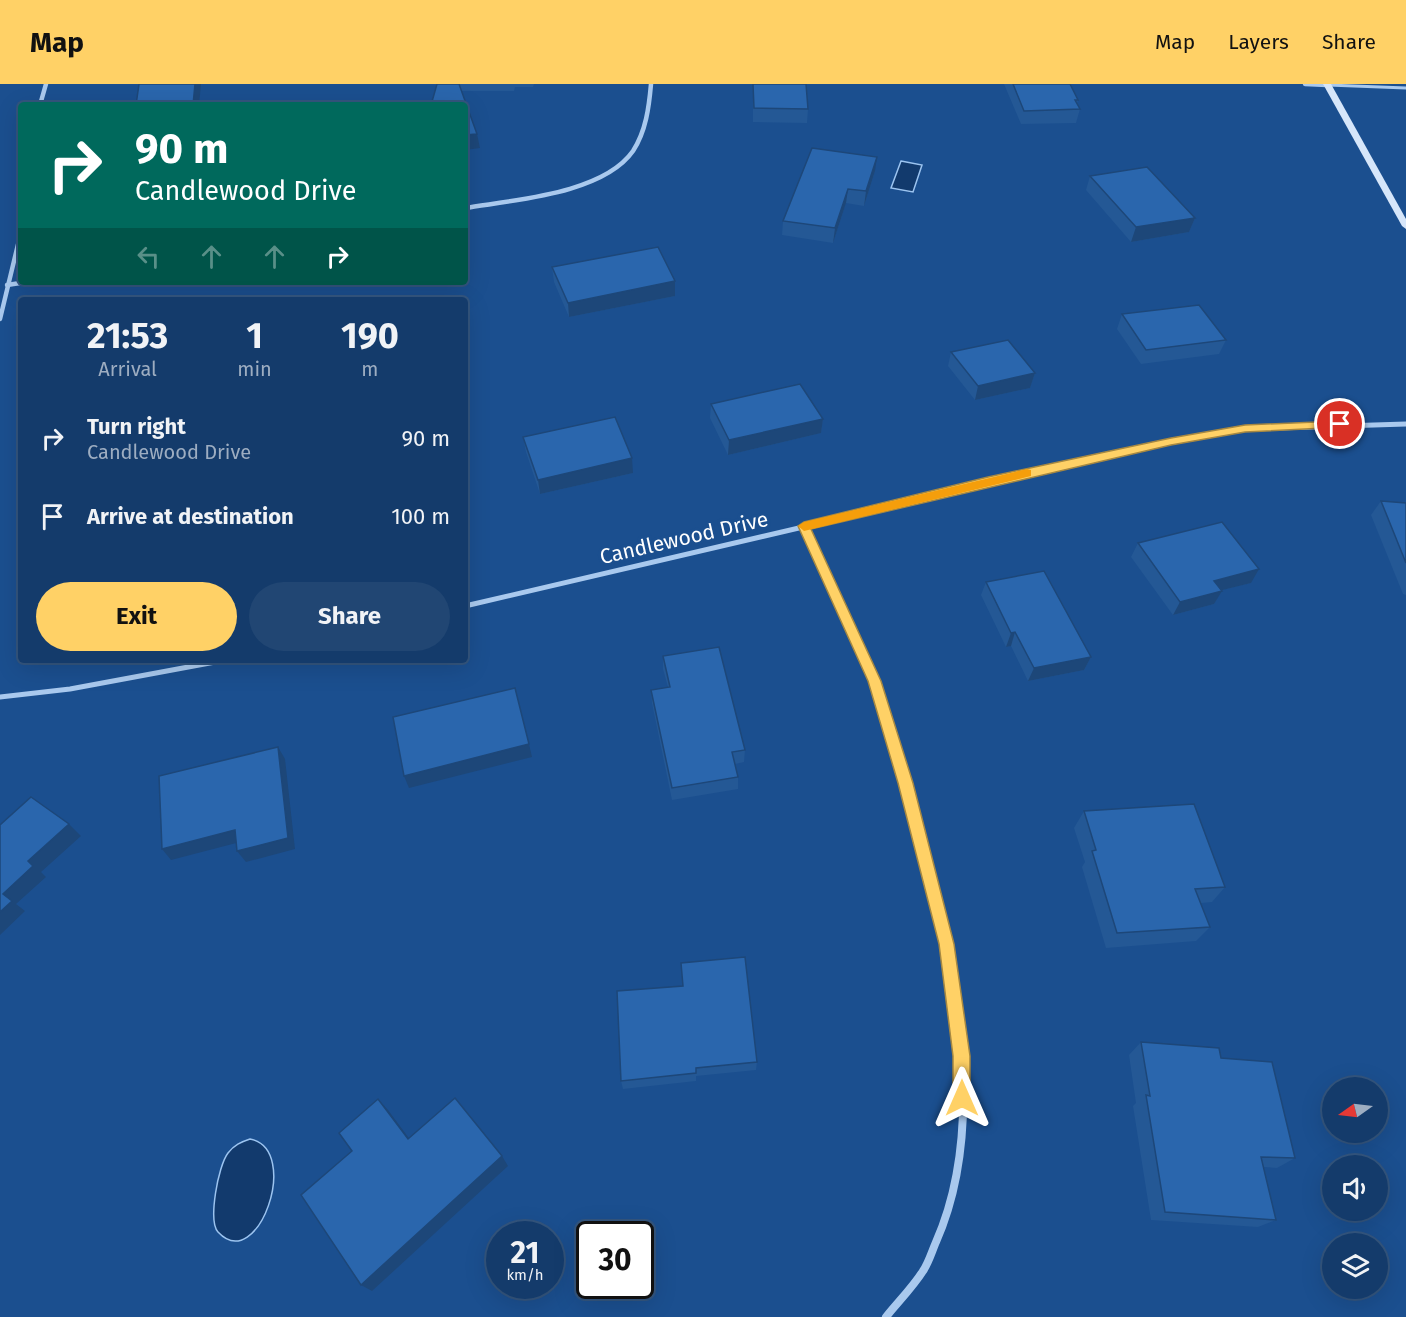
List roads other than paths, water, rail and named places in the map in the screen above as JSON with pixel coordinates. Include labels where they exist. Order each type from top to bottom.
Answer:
[{"type":"main road","points":[[1327,84],[1406,226]]},
{"type":"street","points":[[41,102],[46,84]]},
{"type":"street","points":[[468,207],[563,190],[583,184],[615,168],[627,158],[640,137],[649,110],[651,84]]},
{"type":"street","points":[[1305,84],[1327,84]]},
{"type":"street","points":[[0,319],[18,243]]},
{"type":"street","points":[[7,285],[18,283]]},
{"type":"street","name":"Candlewood Drive","points":[[468,605],[1000,479],[1171,441],[1245,429],[1406,424]]},
{"type":"street","points":[[804,526],[875,681],[906,783],[946,944],[962,1056],[962,1139],[946,1225],[927,1266],[901,1303],[886,1317]]},
{"type":"street","points":[[0,697],[70,689],[210,663]]},
{"type":"lane","points":[[1327,84],[1406,88]]},
{"type":"water","points":[[901,161],[922,165],[913,192],[891,188]]},
{"type":"water","points":[[250,1139],[265,1148],[273,1164],[273,1184],[268,1205],[259,1224],[247,1237],[233,1241],[218,1232],[215,1226],[216,1193],[221,1169],[228,1153],[238,1144]]}]
